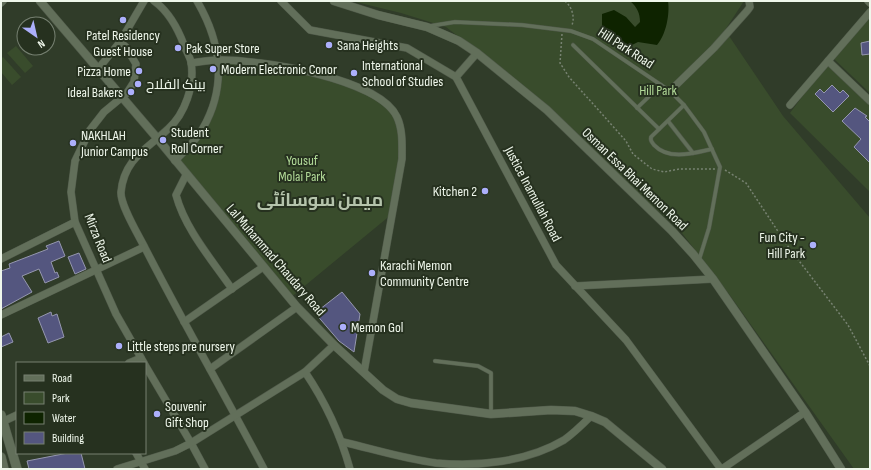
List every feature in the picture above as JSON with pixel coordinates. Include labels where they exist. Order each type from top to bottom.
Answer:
[{"type":"main road","points":[[2,418],[17,469]]},
{"type":"main road","points":[[1,457],[4,469]]},
{"type":"street","name":"Lal Muhammad Chaudary Road","points":[[40,1],[158,138],[186,175],[297,307],[334,345],[383,390],[397,399],[411,403],[492,414],[551,410],[575,411],[605,422],[662,469]]},
{"type":"street","points":[[98,68],[120,42],[144,1]]},
{"type":"street","points":[[154,1],[162,7],[173,23],[182,40],[191,63],[187,101],[173,124],[158,138],[139,152],[127,171],[121,193],[127,212],[144,247],[264,469]]},
{"type":"street","points":[[175,161],[202,130],[210,113],[215,96],[219,60],[211,27],[197,1]]},
{"type":"street","points":[[281,1],[310,30],[407,48],[456,77],[477,53]]},
{"type":"street","name":"Osman Essa Bhai Memon Road","points":[[334,1],[378,15],[427,27],[459,41],[477,53],[546,110],[672,231],[713,279],[805,412],[841,469]]},
{"type":"street","points":[[670,91],[714,48],[747,11],[751,4],[749,1]]},
{"type":"street","points":[[790,105],[870,12]]},
{"type":"street","name":"Mirza Road","points":[[120,42],[133,57],[136,70],[134,82],[122,97],[104,112],[90,130],[75,161],[71,192],[75,222],[116,314],[143,362]]},
{"type":"street","points":[[191,63],[219,60],[282,66],[340,81],[359,87],[373,94],[389,105],[397,117],[402,135],[402,159],[364,372]]},
{"type":"street","points":[[828,61],[870,100]]},
{"type":"street","name":"Justice Inamullah Road","points":[[456,77],[556,265],[626,340],[721,469]]},
{"type":"street","points":[[186,175],[176,195],[179,206],[188,224],[232,289]]},
{"type":"street","points":[[1,259],[75,222]]},
{"type":"street","points":[[1,315],[144,247]]},
{"type":"street","points":[[184,322],[264,267]]},
{"type":"street","points":[[575,286],[713,279]]},
{"type":"street","points":[[210,369],[297,307]]},
{"type":"street","points":[[117,469],[143,466],[191,443],[306,372],[334,345]]},
{"type":"street","name":"Mirza Road","points":[[146,367],[205,469]]},
{"type":"street","points":[[306,372],[325,402],[343,442],[350,469]]},
{"type":"street","points":[[721,469],[805,412]]},
{"type":"street","points":[[2,418],[16,415]]},
{"type":"street","points":[[343,442],[434,462],[464,465],[498,462],[528,455],[563,440],[577,430],[591,416]]},
{"type":"street","points":[[137,454],[143,466]]},
{"type":"lane","name":"Hill Park Road","points":[[427,27],[455,22],[522,25],[571,31],[593,39],[670,91],[684,106],[704,132],[720,167]]},
{"type":"lane","points":[[573,45],[659,129]]},
{"type":"lane","points":[[637,108],[661,85]]},
{"type":"lane","points":[[684,106],[651,137],[651,140],[657,148],[669,154],[693,153],[712,149]]},
{"type":"lane","points":[[668,120],[693,153]]},
{"type":"lane","points":[[698,261],[709,228],[720,167]]},
{"type":"lane","points":[[435,361],[478,366],[491,373],[492,414]]},
{"type":"path","points":[[565,1],[569,5],[574,19],[571,31]]},
{"type":"path","points":[[563,30],[560,42],[560,63],[569,77],[626,141],[633,154],[652,169],[664,172],[679,169],[711,170],[720,167],[746,183],[787,245],[848,325],[870,366]]},
{"type":"green space","name":"Hill Park","points":[[352,1],[744,1],[725,30],[783,116],[870,218],[870,469],[854,469],[729,294],[682,233],[518,83],[446,27],[401,13]]},
{"type":"green space","points":[[870,15],[870,93],[833,58]]},
{"type":"green space","points":[[16,46],[16,56],[24,56],[33,66],[25,73],[7,53]]},
{"type":"green space","points":[[3,57],[21,77],[12,85],[1,72],[1,59]]},
{"type":"green space","name":"Yousuf Molai Park","points":[[219,60],[282,66],[340,81],[389,105],[402,135],[392,214],[290,298],[175,160],[211,113]]},
{"type":"green space","points":[[826,65],[829,66],[870,104],[870,192],[790,113]]},
{"type":"water","points":[[630,1],[668,1],[667,24],[663,36],[657,45],[638,42],[630,46],[613,40],[602,31],[602,14],[614,10],[626,17],[635,27],[640,22],[638,10]]},
{"type":"building","points":[[870,41],[870,54],[862,55],[861,43]]},
{"type":"building","points":[[832,85],[840,93],[843,90],[849,96],[833,112],[815,94],[820,89],[824,93]]},
{"type":"building","points":[[855,108],[867,116],[865,117],[870,122],[870,163],[854,147],[861,139],[842,121]]},
{"type":"building","points":[[59,241],[65,256],[51,262],[55,273],[57,272],[59,277],[45,283],[39,269],[22,276],[32,292],[1,309],[1,271],[10,268],[9,264],[48,249],[46,246]]},
{"type":"building","points":[[79,253],[86,269],[75,274],[68,257]]},
{"type":"building","name":"Memon Gol","points":[[342,292],[360,314],[354,352],[339,341],[315,313]]},
{"type":"building","points":[[51,312],[52,316],[57,314],[64,337],[48,343],[38,318]]},
{"type":"building","points":[[9,333],[13,342],[1,347],[1,337]]},
{"type":"building","points":[[63,454],[81,454],[85,469],[29,469],[27,461]]},
{"type":"place","name":"Patel Residency Guest House","points":[[123,20]]},
{"type":"place","name":"Sana Heights","points":[[329,45]]},
{"type":"place","name":"Pak Super Store","points":[[178,48]]},
{"type":"place","name":"Modern Electronic Conor","points":[[213,69]]},
{"type":"place","name":"Pizza Home","points":[[139,71]]},
{"type":"place","name":"International School of Studies","points":[[354,73]]},
{"type":"place","name":"بینک الفلاح","points":[[138,84]]},
{"type":"place","name":"Ideal Bakers","points":[[131,92]]},
{"type":"place","name":"Student Roll Corner","points":[[163,140]]},
{"type":"place","name":"NAKHLAH Junior Campus","points":[[73,143]]},
{"type":"place","name":"Kitchen 2","points":[[485,191]]},
{"type":"place","name":"Fun City - Hill Park","points":[[813,245]]},
{"type":"place","name":"Karachi Memon Community Centre","points":[[372,273]]},
{"type":"place","name":"Memon Gol","points":[[343,327]]},
{"type":"place","name":"Little steps pre nursery","points":[[119,346]]},
{"type":"place","name":"Souvenir Gift Shop","points":[[157,414]]},
{"type":"district","name":"میمن سوسائٹی","points":[[320,200]]}]
